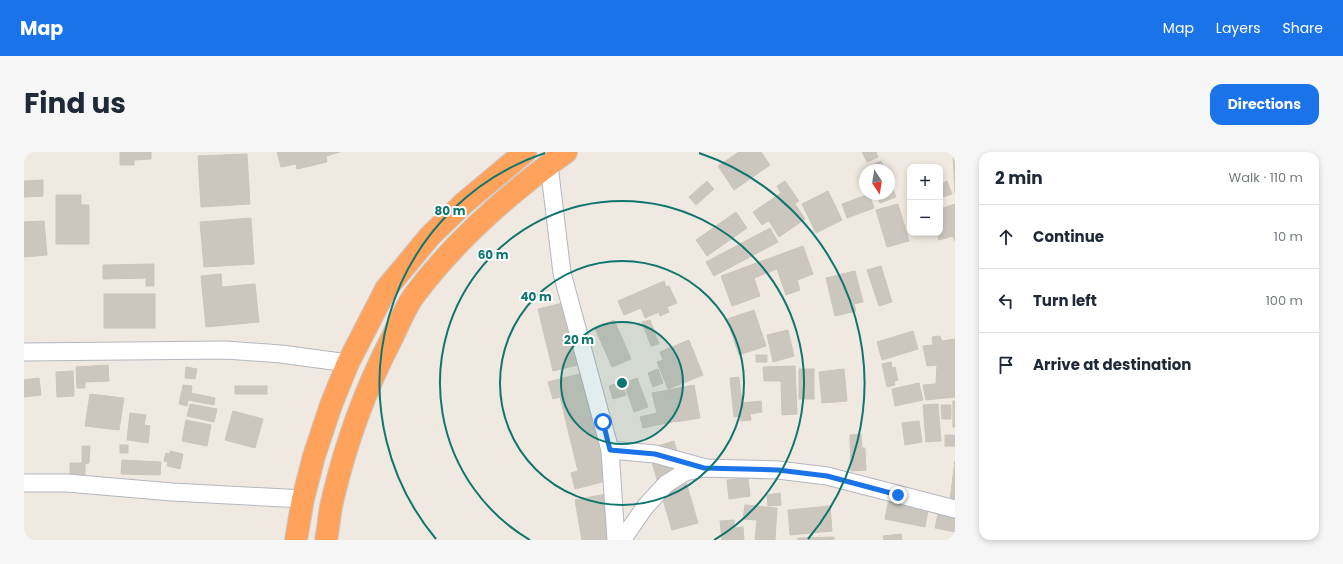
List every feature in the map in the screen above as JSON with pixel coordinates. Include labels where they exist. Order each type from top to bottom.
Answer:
[{"type":"highway","points":[[296,540],[303,499],[316,449],[331,405],[348,363],[386,289],[430,236],[464,202],[525,152]]},
{"type":"highway","points":[[326,540],[332,500],[343,460],[360,410],[376,369],[413,298],[454,248],[486,216],[566,152]]},
{"type":"street","points":[[549,165],[562,273],[610,450],[616,540]]},
{"type":"street","points":[[24,352],[226,350],[282,354],[348,363]]},
{"type":"street","points":[[610,450],[655,454],[704,468]]},
{"type":"street","points":[[622,540],[645,507],[666,484],[685,472],[704,468],[778,470],[827,476],[955,509]]},
{"type":"street","points":[[24,484],[67,483],[172,492],[303,499]]},
{"type":"building","points":[[120,152],[151,152],[151,159],[134,160],[134,165],[120,165]]},
{"type":"building","points":[[277,152],[340,152],[326,156],[327,162],[297,169],[296,164],[281,167]]},
{"type":"building","points":[[739,152],[761,152],[770,165],[734,190],[718,166]]},
{"type":"building","points":[[862,152],[876,152],[878,157],[867,162]]},
{"type":"building","points":[[953,152],[955,152],[955,193]]},
{"type":"building","points":[[247,154],[250,204],[201,207],[198,156]]},
{"type":"building","points":[[881,161],[882,164],[875,164]]},
{"type":"building","points":[[43,180],[43,196],[24,197],[24,181]]},
{"type":"building","points":[[707,181],[714,189],[696,205],[689,197]]},
{"type":"building","points":[[785,181],[799,201],[762,225],[753,212],[781,193],[777,186]]},
{"type":"building","points":[[947,181],[952,194],[943,197],[943,183]]},
{"type":"building","points":[[828,191],[842,220],[816,233],[802,204]]},
{"type":"building","points":[[56,195],[81,195],[81,205],[89,205],[89,244],[56,244]]},
{"type":"building","points":[[859,198],[859,200],[871,200],[874,208],[847,218],[842,204]]},
{"type":"building","points":[[879,200],[888,200],[880,203]]},
{"type":"building","points":[[795,204],[805,219],[779,237],[769,221]]},
{"type":"building","points":[[898,204],[909,241],[887,247],[876,210]]},
{"type":"building","points":[[955,204],[955,241],[953,236],[939,240],[938,236],[943,236],[943,208]]},
{"type":"building","points":[[736,212],[747,228],[707,256],[696,240]]},
{"type":"building","points":[[251,218],[254,264],[204,267],[200,222]]},
{"type":"building","points":[[44,221],[47,255],[24,257],[24,222]]},
{"type":"building","points":[[770,228],[778,242],[714,276],[706,262]]},
{"type":"building","points":[[803,246],[813,274],[797,280],[800,290],[786,295],[777,269],[754,278],[760,296],[732,306],[721,276]]},
{"type":"building","points":[[154,264],[154,286],[146,286],[146,278],[103,279],[103,265]]},
{"type":"building","points":[[881,266],[892,302],[879,306],[867,270]]},
{"type":"building","points":[[855,271],[863,302],[854,304],[856,311],[835,316],[826,278]]},
{"type":"building","points":[[221,274],[222,287],[255,284],[259,322],[206,327],[201,276]]},
{"type":"building","points":[[664,281],[666,287],[669,286],[677,303],[667,307],[669,312],[660,316],[659,312],[645,318],[641,308],[624,315],[618,301]]},
{"type":"building","points":[[104,294],[155,294],[155,328],[104,328]]},
{"type":"building","points":[[567,302],[582,364],[553,371],[538,309]]},
{"type":"building","points":[[754,310],[766,346],[739,355],[727,319]]},
{"type":"building","points":[[614,320],[631,359],[612,367],[595,328]]},
{"type":"building","points":[[650,320],[659,344],[651,346],[642,322]]},
{"type":"building","points":[[788,330],[794,356],[773,362],[767,335]]},
{"type":"building","points":[[913,331],[918,349],[882,360],[877,342]]},
{"type":"building","points":[[940,336],[942,341],[955,339],[955,397],[926,400],[923,385],[936,384],[937,365],[927,366],[923,346],[933,345],[932,337]]},
{"type":"building","points":[[689,340],[703,375],[668,389],[657,362],[663,360],[660,352]]},
{"type":"building","points":[[756,355],[767,355],[767,362],[756,362]]},
{"type":"building","points":[[891,362],[892,368],[895,367],[898,380],[894,381],[895,385],[887,387],[882,364]]},
{"type":"building","points":[[108,365],[109,381],[85,382],[85,388],[77,388],[76,367]]},
{"type":"building","points":[[795,366],[797,414],[782,415],[781,381],[764,381],[763,367]]},
{"type":"building","points":[[186,367],[197,369],[195,379],[185,378]]},
{"type":"building","points":[[658,369],[663,383],[653,387],[648,373]]},
{"type":"building","points":[[799,369],[814,369],[814,399],[799,399]]},
{"type":"building","points":[[844,369],[847,401],[822,403],[819,372]]},
{"type":"building","points":[[73,371],[74,396],[57,397],[56,372]]},
{"type":"building","points":[[583,373],[610,480],[575,489],[571,473],[578,471],[560,397],[553,399],[548,382]]},
{"type":"building","points":[[739,377],[742,403],[761,401],[762,412],[750,414],[751,420],[741,421],[741,416],[734,417],[730,378]]},
{"type":"building","points":[[39,378],[41,395],[24,397],[24,380]]},
{"type":"building","points":[[637,378],[648,407],[634,412],[624,383]]},
{"type":"building","points":[[621,382],[626,395],[613,399],[609,386]]},
{"type":"building","points":[[919,383],[923,400],[895,406],[892,389]]},
{"type":"building","points":[[183,385],[192,386],[191,393],[215,398],[214,405],[188,400],[187,406],[179,404]]},
{"type":"building","points":[[694,385],[700,418],[675,422],[669,390]]},
{"type":"building","points":[[235,386],[267,386],[267,394],[235,394]]},
{"type":"building","points":[[669,390],[676,421],[643,428],[640,417],[657,413],[652,393]]},
{"type":"building","points":[[90,394],[124,398],[119,430],[85,426]]},
{"type":"building","points":[[953,401],[955,401],[955,427],[953,427]]},
{"type":"building","points":[[190,404],[217,409],[214,422],[187,416]]},
{"type":"building","points":[[938,404],[941,441],[926,442],[923,405]]},
{"type":"building","points":[[941,405],[951,405],[951,419],[942,419]]},
{"type":"building","points":[[233,411],[263,419],[255,448],[225,440]]},
{"type":"building","points":[[130,413],[146,415],[144,425],[150,426],[148,443],[127,440]]},
{"type":"building","points":[[186,420],[211,425],[207,446],[182,441]]},
{"type":"building","points":[[919,421],[922,442],[905,445],[902,423]]},
{"type":"building","points":[[861,434],[862,448],[865,448],[866,470],[851,471],[850,435]]},
{"type":"building","points":[[945,435],[955,435],[955,446],[945,446]]},
{"type":"building","points":[[674,441],[698,523],[672,530],[648,449]]},
{"type":"building","points":[[120,445],[128,445],[128,453],[120,453]]},
{"type":"building","points":[[82,446],[90,446],[89,463],[85,464],[85,478],[70,477],[70,463],[82,463]]},
{"type":"building","points":[[170,451],[183,454],[180,469],[167,466],[168,462],[164,461],[166,453],[170,454]]},
{"type":"building","points":[[122,460],[161,462],[160,475],[121,474]]},
{"type":"building","points":[[955,461],[955,501],[950,500]]},
{"type":"building","points":[[748,478],[750,496],[729,499],[727,480]]},
{"type":"building","points":[[780,493],[781,505],[768,506],[767,495]]},
{"type":"building","points":[[606,494],[615,540],[582,540],[575,500]]},
{"type":"building","points":[[889,498],[929,506],[925,527],[885,519]]},
{"type":"building","points":[[745,505],[777,508],[775,540],[755,540],[757,520],[743,519]]},
{"type":"building","points":[[830,506],[832,531],[790,535],[788,510]]},
{"type":"building","points":[[939,509],[955,512],[955,532],[935,528]]},
{"type":"building","points":[[734,520],[734,528],[743,527],[744,540],[722,540],[720,521]]},
{"type":"building","points":[[901,534],[902,540],[884,540],[883,536]]},
{"type":"building","points":[[834,537],[834,540],[798,540],[798,538]]},
{"type":"route","points":[[603,422],[610,450],[655,454],[704,468],[778,470],[827,476],[898,495]]}]
